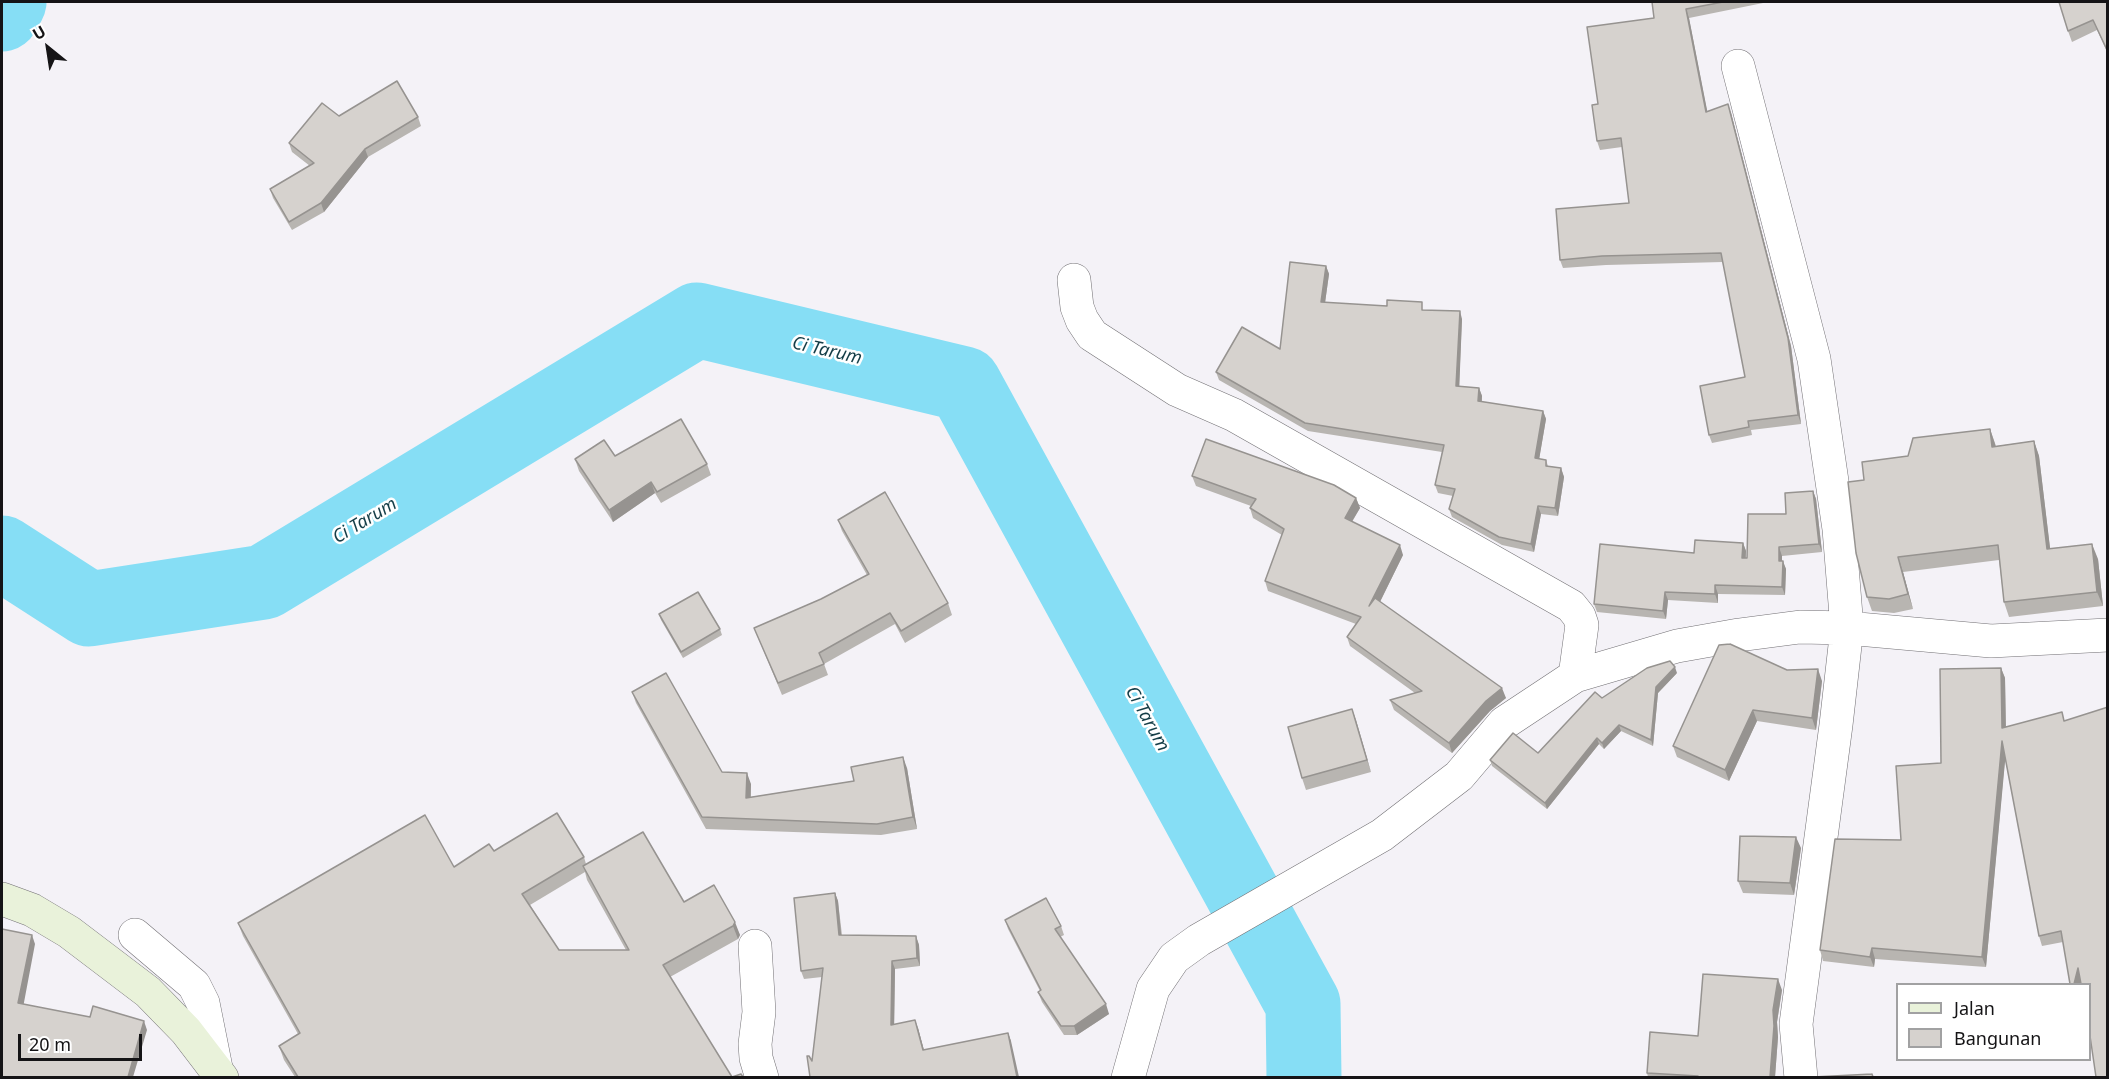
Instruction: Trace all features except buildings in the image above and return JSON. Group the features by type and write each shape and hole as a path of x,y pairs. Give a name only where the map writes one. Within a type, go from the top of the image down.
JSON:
{"main road":[{"path":"2,899 32,910 69,932 148,992 186,1031 219,1073"}],"street":[{"path":"1738,66 1814,359 1839,529 1847,628 1796,1024 1801,1077"},
{"path":"1074,280 1077,307 1082,320 1092,334 1177,390 1234,415 1571,606 1579,616 1582,625 1575,676"},
{"path":"1128,1077 1153,989 1173,958 1199,940 1382,835 1459,776 1504,723 1575,676 1677,646 1800,627 1847,628 1991,641 2108,634"},
{"path":"135,935 194,985 203,1003 219,1073"},
{"path":"755,946 759,1012 755,1044 756,1058 762,1077"}],"waterway":[{"name":"Ci Tarum","path":"2,14 9,2"},
{"name":"Ci Tarum","path":"2,553 89,609 264,582 697,320 964,384 1303,1004 1304,1078"}]}
